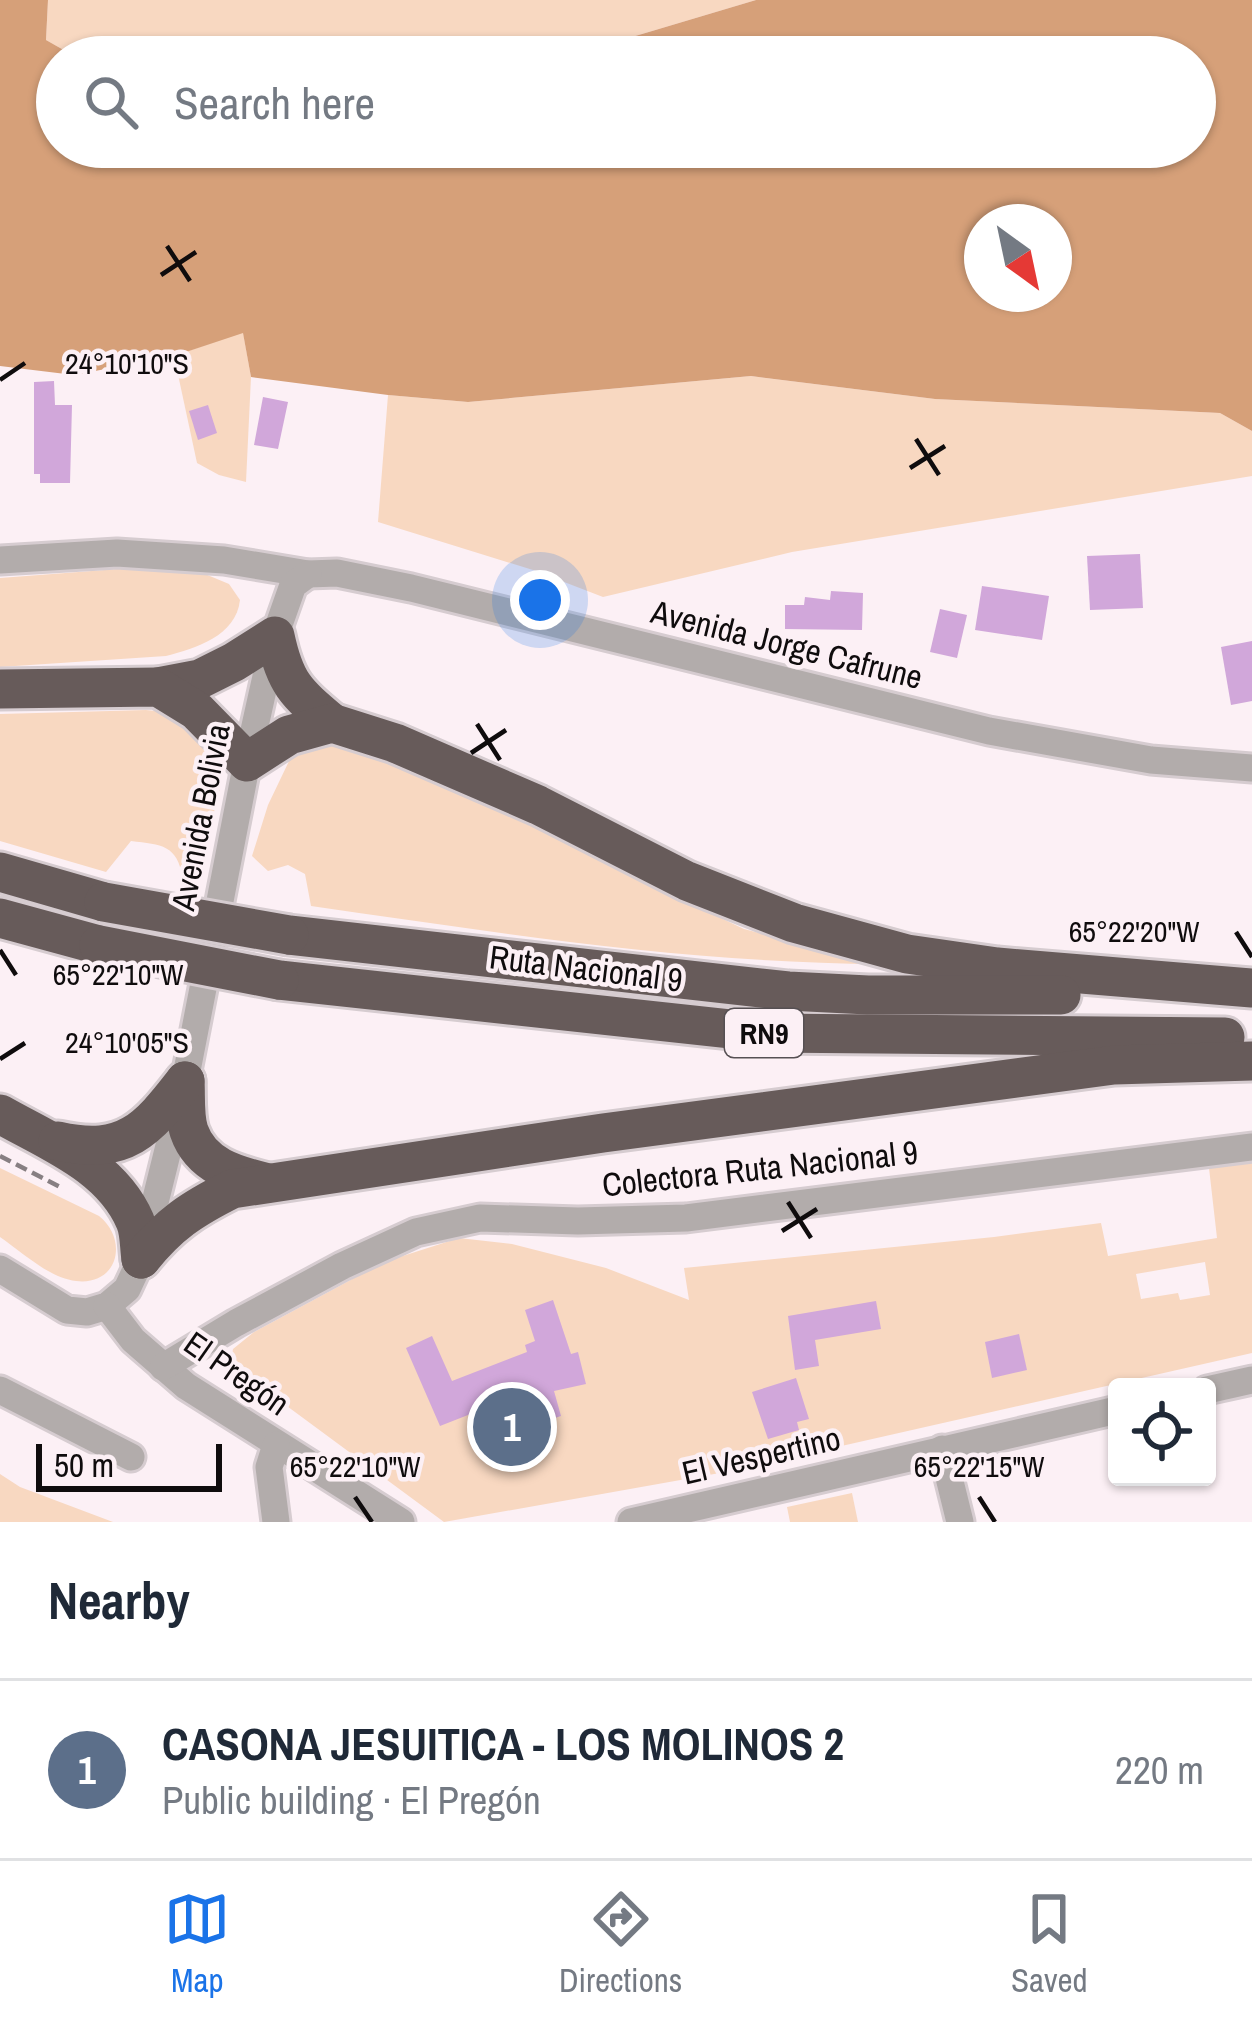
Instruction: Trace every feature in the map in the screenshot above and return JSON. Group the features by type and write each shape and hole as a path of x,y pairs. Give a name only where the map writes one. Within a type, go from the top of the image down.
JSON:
{"highway":[{"path":"0,689 158,687 200,679 274,636 282,669 298,695 332,723 395,743 538,806 687,881 794,923 930,958 1252,992"},
{"path":"158,687 197,711 247,762 289,735 332,723"},
{"name":"Ruta Nacional 9","path":"0,872 104,902 289,935 788,991 868,995 1252,992"},
{"name":"Ruta Nacional 9","path":"0,918 99,945 279,980 767,1033 1252,1037"},
{"path":"140,1259 163,1231 193,1209 232,1190 271,1183 1114,1065 1252,1061"},
{"path":"41,1138 83,1147 110,1145 134,1136 154,1120 185,1081"},
{"path":"185,1081 188,1129 202,1154 222,1170 271,1183"},
{"path":"0,1114 88,1163 110,1183 136,1223 140,1259"}],"street":[{"name":"Avenida Jorge Cafrune","path":"0,560 116,553 224,560 308,574 337,573 989,731 1151,760 1252,768"},
{"name":"Avenida Bolivia","path":"107,1306 127,1289 140,1259 185,1081 274,636 293,585 308,574"},
{"name":"Colectora Ruta Nacional 9","path":"163,1366 342,1266 416,1232 480,1218 686,1218 1252,1147"},
{"path":"0,1269 67,1310 87,1312 107,1306"},
{"name":"El Pregón","path":"107,1306 133,1340 185,1386 401,1522"},
{"path":"1216,1388 1252,1380"},
{"path":"0,1390 131,1456"},
{"name":"El Vespertino","path":"632,1522 1108,1412"},
{"path":"276,1445 269,1467 276,1522"},
{"path":"942,1449 960,1522"}],"path":[{"path":"0,1156 76,1195"}],"shaded area":[{"path":"0,0 48,0 46,36 36,36 36,168 1216,168 1216,36 635,36 756,0 1252,0 1252,431 1220,413 935,399 751,376 468,402 388,395 251,377 243,333 174,356 74,375 0,366"},
{"path":"48,0 756,0 635,36 46,36"},
{"path":"243,332 251,377 246,482 197,463 174,356"},
{"path":"751,376 935,399 1220,413 1252,431 1252,476 792,552 603,597 378,522 388,395 468,402"},
{"path":"131,568 205,574 229,584 240,600 237,612 213,638 166,656 0,667 0,578"},
{"path":"174,713 216,754 224,773 196,883 183,879 172,853 151,844 131,841 106,872 0,841 0,714"},
{"path":"328,743 452,782 744,929 880,964 666,952 311,906 305,874 288,865 268,871 252,856 268,805 290,759"},
{"path":"1252,1161 1252,1353 1142,1378 1108,1378 1108,1386 731,1471 444,1522 230,1364 233,1349 254,1332 384,1262 459,1238 512,1244 606,1268 689,1300 684,1268 1101,1223 1108,1256 1217,1238 1209,1168","holes":["1205,1262 1210,1295 1180,1300 1178,1293 1141,1299 1136,1274"]},
{"path":"0,1168 99,1216 114,1237 110,1269 90,1281 66,1279 0,1237"},
{"path":"0,1474 20,1487 113,1522 0,1522"},
{"path":"852,1493 858,1522 790,1522 787,1507"}],"building":[{"path":"54,381 55,405 72,405 70,483 40,483 40,474 34,474 34,382"},
{"path":"263,397 288,402 278,449 254,445"},
{"path":"208,405 217,433 198,440 189,411"},
{"path":"1140,554 1143,608 1090,610 1087,556"},
{"path":"982,586 1049,596 1042,640 975,630"},
{"path":"831,591 863,593 862,630 785,629 785,605 804,605 805,597 830,600"},
{"path":"940,609 967,615 957,658 930,652"},
{"path":"1252,641 1252,701 1231,705 1221,647"},
{"path":"553,1300 571,1354 578,1352 586,1384 554,1391 561,1416 534,1425 524,1393 440,1426 406,1348 432,1336 452,1381 527,1352 525,1345 535,1341 525,1310"},
{"path":"876,1301 881,1329 815,1340 819,1366 795,1370 788,1316"},
{"path":"1019,1334 1027,1370 992,1378 985,1342"},
{"path":"796,1378 809,1419 797,1422 799,1430 768,1439 752,1392"}],"place":[{"name":"CASONA JESUITICA - LOS MOLINOS 2","path":"512,1427"}]}
